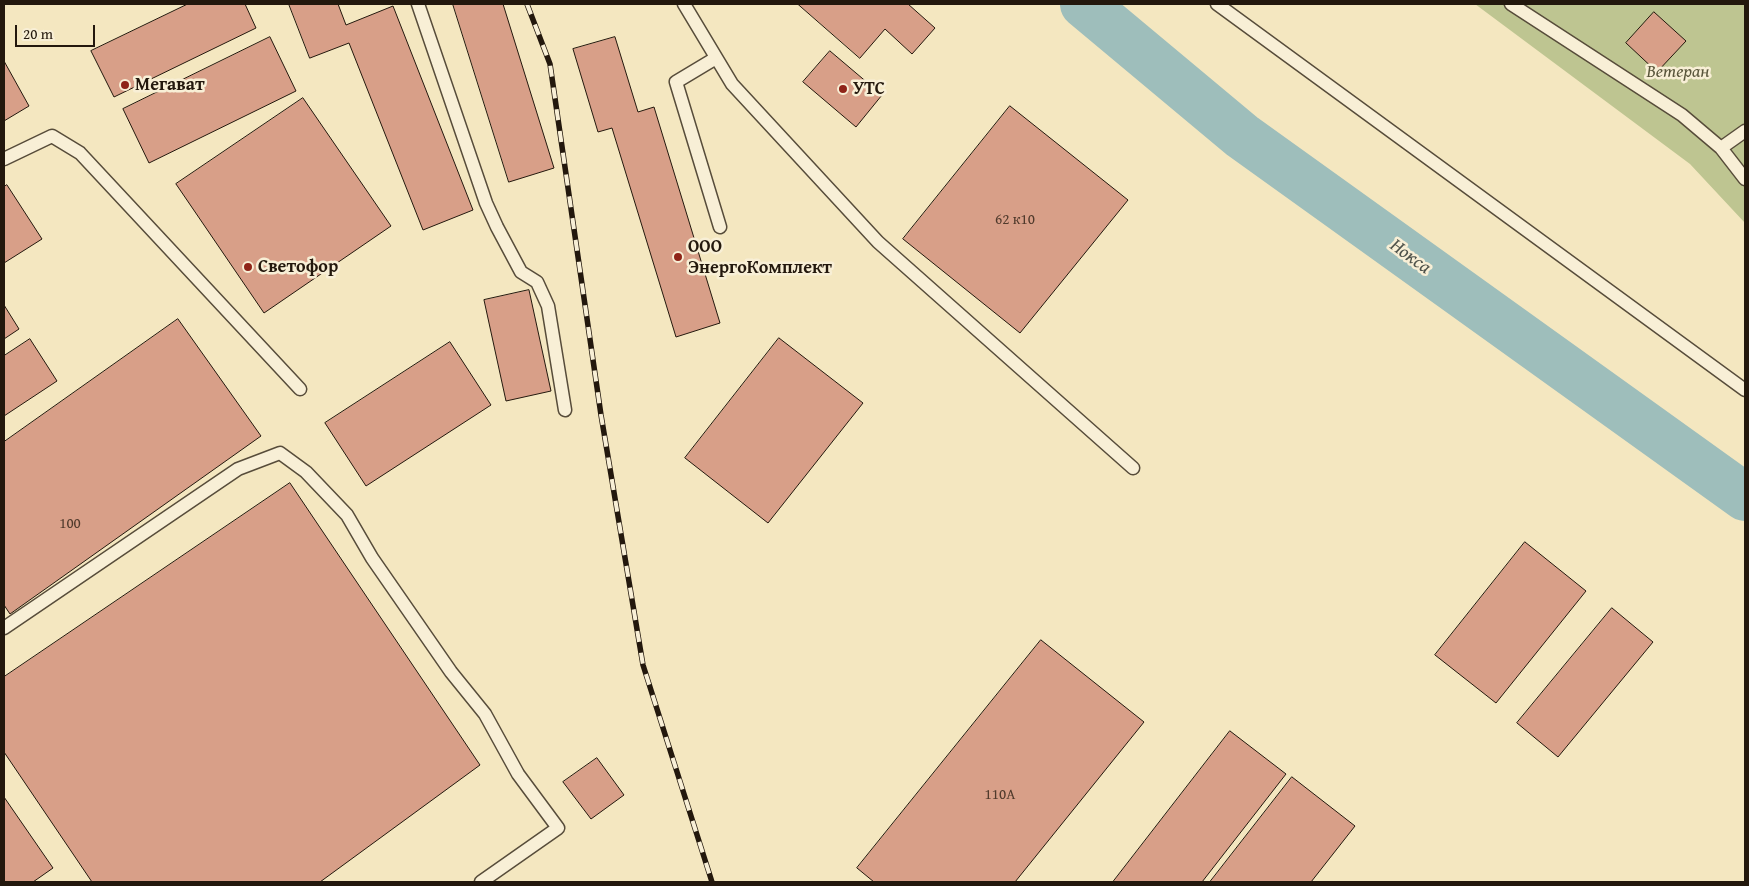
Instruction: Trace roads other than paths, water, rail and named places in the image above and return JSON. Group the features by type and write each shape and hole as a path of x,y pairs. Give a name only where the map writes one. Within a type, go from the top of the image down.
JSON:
{"lane":[{"path":"418,4 493,219 521,272 537,282 548,306 565,410"},
{"path":"684,4 732,84 878,242 1134,468"},
{"path":"1217,4 1745,390"},
{"path":"1511,4 1682,115 1721,148 1745,179"},
{"path":"716,58 676,82 720,227"},
{"path":"1721,148 1745,131"},
{"path":"4,159 52,136 80,153 300,389"},
{"path":"4,628 238,469 280,453 306,472 347,515 372,558 450,672 485,714 518,774 558,828 481,882"}],"waterway":[{"name":"Нокса","path":"1084,4 1242,136 1745,497"}],"railway":[{"path":"527,4 550,64 601,415 643,665 712,882"}],"place":[{"name":"Мегават","path":"125,85"},
{"name":"УТС","path":"843,89"},
{"name":"ООО ЭнергоКомплект","path":"678,257"},
{"name":"Светофор","path":"248,267"}],"park label":[{"name":"Ветеран","path":"1678,72"}]}
